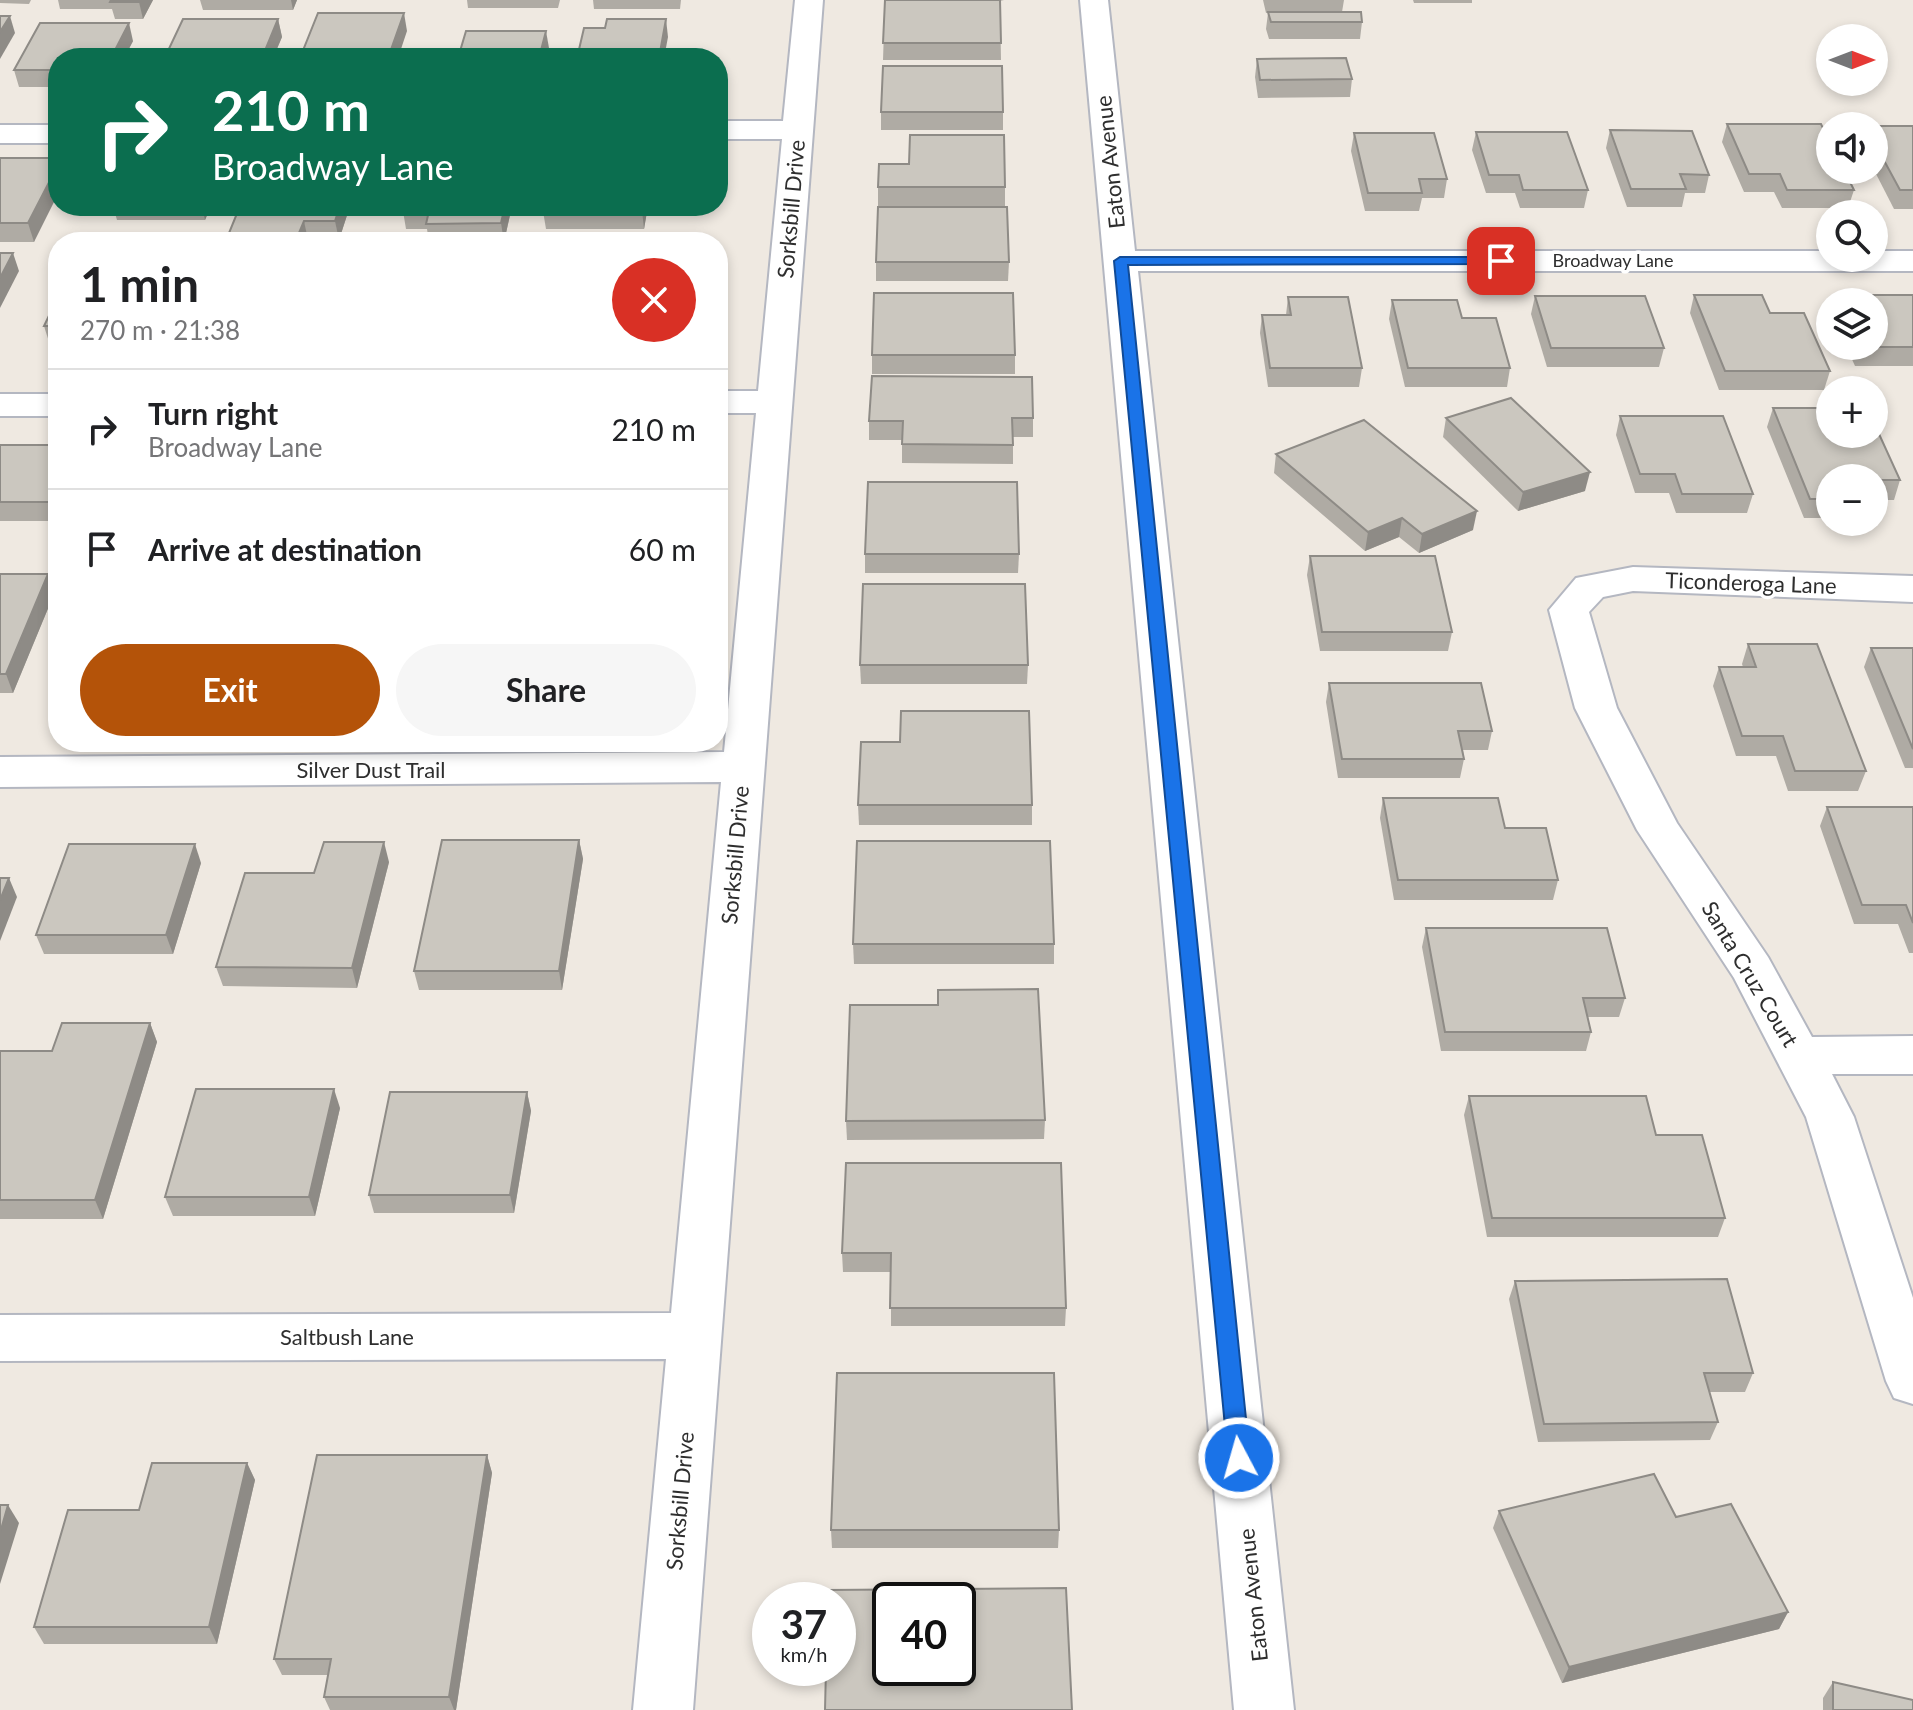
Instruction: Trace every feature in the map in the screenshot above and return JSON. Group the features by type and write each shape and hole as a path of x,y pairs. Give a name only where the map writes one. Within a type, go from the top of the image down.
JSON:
{"street":[{"name":"Sorksbill Drive","path":"663,1710 809,0"},
{"name":"Eaton Avenue","path":"1094,0 1264,1710"},
{"path":"728,130 798,130"},
{"path":"0,134 48,134"},
{"name":"Broadway Lane","path":"1120,261 1913,261"},
{"path":"728,402 775,402"},
{"path":"0,405 48,405"},
{"name":"Ticonderoga Lane","path":"1590,587 1633,579 1913,589"},
{"name":"Santa Cruz Court","path":"1590,587 1569,610 1596,708 1659,830 1752,969 1830,1117 1913,1381"},
{"name":"Silver Dust Trail","path":"0,772 743,767"},
{"path":"1798,1056 1913,1055"},
{"name":"Saltbush Lane","path":"0,1338 694,1336"}],"building":[{"path":"139,0 139,2 110,2"},
{"path":"885,0 1000,0 1001,43 883,43"},
{"path":"1268,12 1361,12 1362,22 1271,22"},
{"path":"318,13 404,13 392,48 304,48"},
{"path":"0,16 10,16 0,32"},
{"path":"183,19 278,19 266,48 169,48"},
{"path":"607,19 666,19 661,48 579,48 584,28 605,28"},
{"path":"40,23 129,23 116,48 48,48 48,70 14,70"},
{"path":"466,31 546,31 542,48 461,48"},
{"path":"1346,58 1352,79 1260,80 1257,59"},
{"path":"883,66 1002,66 1003,112 881,112"},
{"path":"1727,124 1816,124 1816,184 1851,184 1854,190 1787,190 1780,174 1749,174"},
{"path":"1888,126 1913,126 1913,190 1900,190 1888,168"},
{"path":"1610,130 1692,131 1709,175 1680,174 1686,189 1631,189"},
{"path":"1476,132 1567,132 1588,190 1523,190 1519,175 1489,175"},
{"path":"1354,133 1434,133 1447,179 1419,179 1422,193 1368,193"},
{"path":"910,135 1004,135 1005,187 878,187 879,164 909,164"},
{"path":"0,158 48,158 48,184 28,223 0,223"},
{"path":"878,207 1007,207 1009,262 876,262"},
{"path":"236,216 337,216 335,221 304,221 299,232 229,232"},
{"path":"428,216 503,216 501,223 426,224"},
{"path":"0,253 13,253 0,278"},
{"path":"874,293 1013,293 1015,355 872,355"},
{"path":"1694,295 1762,295 1770,313 1804,313 1816,340 1816,360 1825,360 1830,371 1725,371"},
{"path":"1888,295 1913,295 1913,347 1888,347"},
{"path":"1535,296 1645,296 1664,348 1551,348"},
{"path":"1288,297 1348,297 1362,368 1270,368 1262,315 1291,315"},
{"path":"1392,300 1457,300 1462,318 1496,318 1510,368 1408,368"},
{"path":"872,376 1032,377 1033,418 1012,418 1013,445 902,444 903,421 869,421"},
{"path":"1511,398 1590,472 1523,492 1446,418"},
{"path":"1773,408 1816,408 1816,448 1885,448 1900,480 1888,480 1888,464 1816,464 1816,499 1810,499"},
{"path":"1620,416 1723,416 1753,494 1682,494 1675,474 1640,474"},
{"path":"1364,420 1477,511 1422,534 1402,518 1368,532 1276,454"},
{"path":"0,445 48,445 48,502 0,502"},
{"path":"868,482 1017,482 1019,554 865,554"},
{"path":"1310,556 1435,556 1452,632 1322,632"},
{"path":"0,574 48,574 6,674 0,674"},
{"path":"863,584 1025,584 1028,665 860,665"},
{"path":"1748,644 1817,644 1866,771 1795,771 1783,736 1742,736 1719,667 1756,667"},
{"path":"1871,648 1913,648 1913,749"},
{"path":"1329,683 1481,683 1492,731 1458,731 1464,759 1342,759"},
{"path":"901,711 1029,711 1032,805 858,805 861,742 900,742"},
{"path":"1383,798 1498,798 1505,828 1546,828 1558,880 1398,880"},
{"path":"1827,807 1913,807 1913,923 1906,905 1862,905"},
{"path":"442,840 579,840 559,971 414,971"},
{"path":"857,841 1050,841 1054,944 853,944"},
{"path":"324,842 384,842 352,968 216,967 245,873 314,873"},
{"path":"69,844 195,844 166,935 36,935"},
{"path":"0,878 9,878 0,900"},
{"path":"1426,928 1607,928 1625,998 1583,998 1591,1032 1445,1032"},
{"path":"1038,989 1045,1120 846,1121 850,1005 938,1005 938,990"},
{"path":"62,1023 150,1023 95,1200 0,1200 0,1051 52,1051"},
{"path":"196,1089 334,1089 309,1197 165,1197"},
{"path":"390,1092 527,1092 510,1195 369,1195"},
{"path":"1469,1096 1646,1096 1656,1135 1702,1135 1725,1218 1492,1218"},
{"path":"846,1163 1061,1163 1066,1308 890,1308 891,1253 842,1253"},
{"path":"1727,1279 1753,1373 1704,1373 1718,1422 1544,1424 1515,1281"},
{"path":"837,1373 1054,1373 1059,1530 831,1530"},
{"path":"317,1455 487,1455 449,1697 324,1697 331,1659 274,1659"},
{"path":"152,1463 247,1463 209,1627 34,1627 68,1510 139,1510"},
{"path":"1654,1474 1676,1517 1731,1504 1788,1612 1569,1667 1499,1511"},
{"path":"0,1505 8,1505 0,1533"},
{"path":"1066,1588 1072,1710 825,1710 826,1686 856,1686 856,1590 872,1590 872,1686 976,1686 976,1589"},
{"path":"1833,1682 1913,1700 1913,1710 1833,1710"}],"route":[{"path":"1239,1458 1120,261 1501,261"}]}
